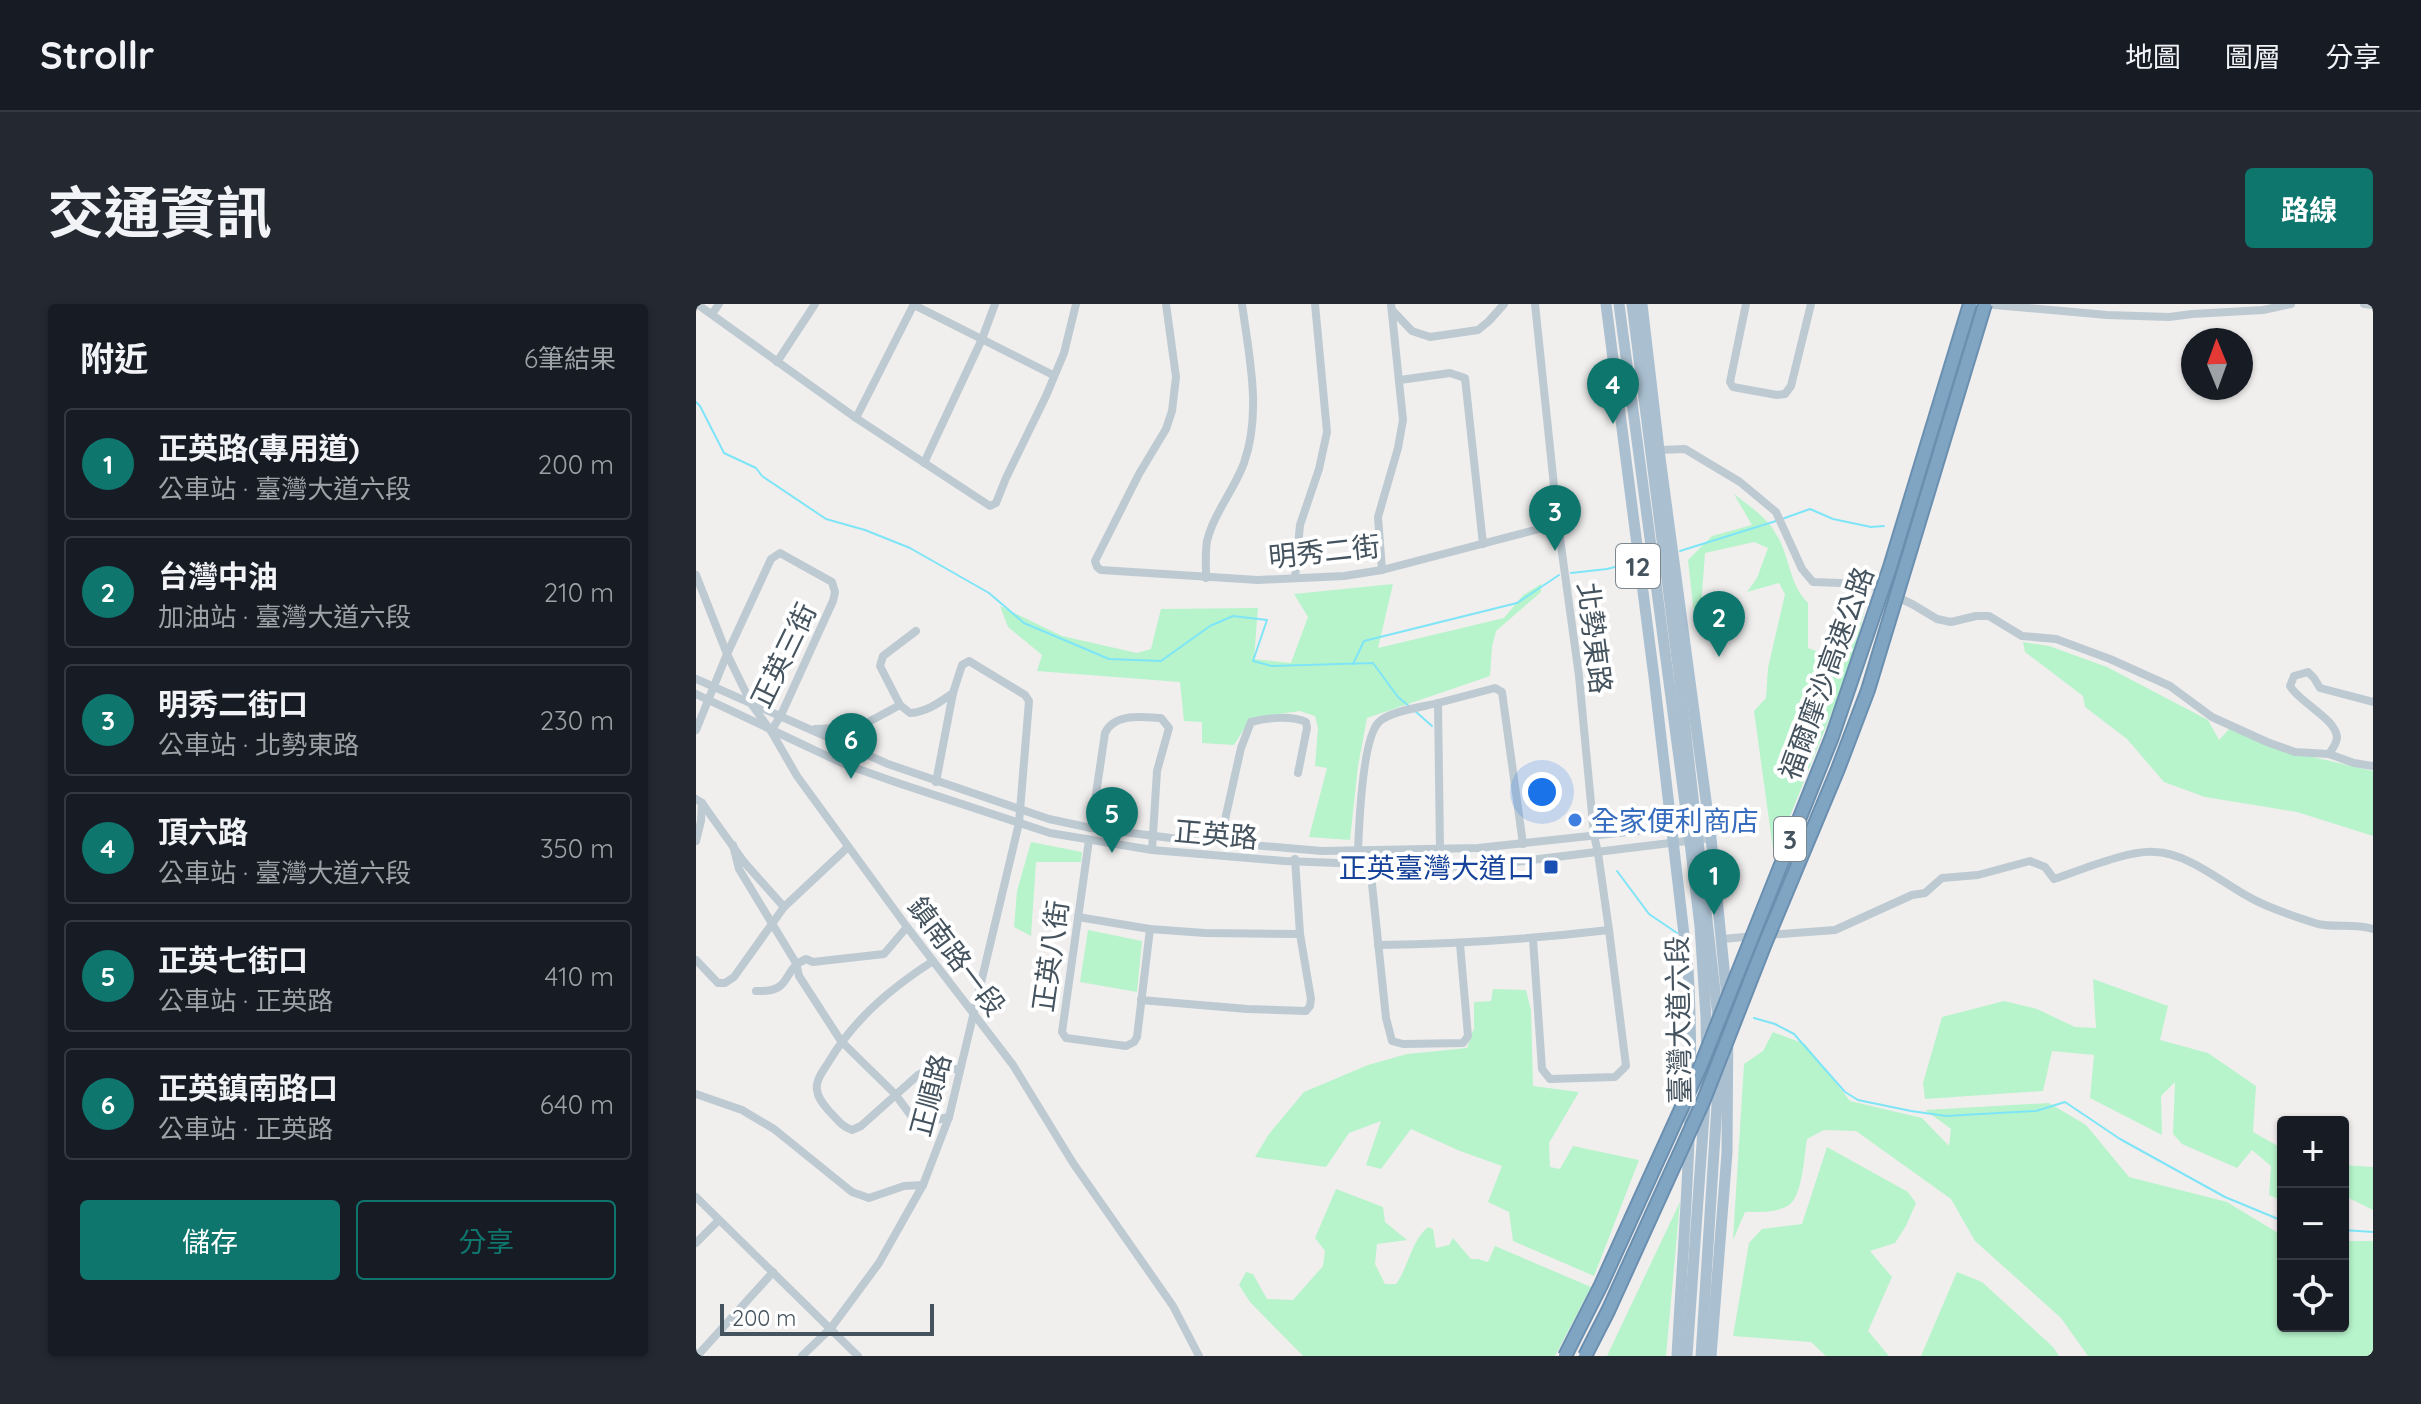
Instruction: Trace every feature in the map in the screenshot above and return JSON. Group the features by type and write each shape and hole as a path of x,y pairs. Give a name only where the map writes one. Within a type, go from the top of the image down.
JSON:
{"highway":[{"name":"福爾摩沙高速公路","path":"1565,1356 1601,1285 1701,1065 1832,737 1895,553 1970,304"},
{"name":"福爾摩沙高速公路","path":"1585,1356 1703,1102 1868,690 1983,304"}],"main road":[{"name":"臺灣大道六段","path":"1606,304 1688,969 1692,1110 1677,1356"},
{"name":"臺灣大道六段","path":"1619,304 1700,839 1718,1017 1719,1073 1701,1356"},
{"name":"臺灣大道六段","path":"1632,304 1698,825"},
{"name":"臺灣大道六段","path":"1642,304 1698,825"},
{"name":"臺灣大道六段","path":"1700,839 1723,939 1728,1008 1727,1153 1711,1356"},
{"name":"臺灣大道六段","path":"1687,1356 1707,1073 1700,926 1700,839"}],"street":[{"path":"697,304 856,418 990,506 996,503 1046,396 1064,353 1076,304"},
{"path":"712,314 719,304"},
{"path":"777,362 815,304"},
{"path":"856,418 914,304 1053,375"},
{"path":"924,463 982,339 995,304"},
{"name":"明秀二街","path":"1166,304 1176,377 1172,411 1166,429 1139,474 1095,561 1101,570 1258,580 1344,576 1382,570 1558,524"},
{"path":"1206,578 1206,545 1212,526 1244,463 1253,420 1253,393 1242,304"},
{"path":"1295,578 1300,525 1319,469 1327,432 1315,304"},
{"path":"1390,306 1412,331 1430,337 1478,330 1504,304"},
{"name":"北勢東路","path":"1533,939 1542,1069 1550,1079 1615,1077 1626,1066 1594,835 1579,676 1558,524 1535,304"},
{"path":"1746,304 1730,382 1733,387 1777,395 1785,394 1791,386 1811,304"},
{"path":"1983,304 2169,317 2263,310 2291,304"},
{"path":"2364,304 2373,305"},
{"path":"1382,570 1378,517 1403,420 1390,306"},
{"path":"1400,380 1450,373 1465,378 1483,544"},
{"path":"1659,450 1685,449 1740,482 1780,520 1802,569 1813,582 1869,584 1937,619 1951,622 1989,616 2022,636 2056,639 2122,664 2170,686 2212,717 2267,742 2295,752 2329,754 2373,766"},
{"name":"正英三街","path":"696,730 771,559 780,553 832,582 835,592 771,731"},
{"name":"鎮南路一段","path":"696,575 727,654 752,705 797,776 1013,1065 1073,1163 1173,1306 1199,1356"},
{"path":"916,631 883,656 880,666 900,705 910,713 917,713 953,693"},
{"name":"正順路","path":"802,1356 831,1328 879,1263 923,1185 949,1117 1019,823 1029,701 1025,695 969,661 962,665 953,693"},
{"path":"2329,754 2337,742 2337,734 2327,719 2295,695 2290,686 2294,676 2308,672 2320,688 2373,702"},
{"name":"正英路","path":"696,679 888,764 1049,819 1091,828 1296,850 1358,851 1523,844 1698,825"},
{"path":"1460,944 1468,1036 1463,1043 1403,1044 1392,1041 1388,1033 1370,865 1358,851 1362,779 1373,730 1379,721 1495,688 1502,692 1523,844"},
{"path":"936,782 953,693"},
{"name":"正英路","path":"696,694 844,764 1050,833 1152,850 1295,862 1445,867 1598,853 1700,839"},
{"path":"1438,703 1440,849 1445,867"},
{"path":"781,715 817,729 859,727 900,705"},
{"path":"1091,828 1105,733 1109,725 1115,720 1161,718 1169,728 1157,771 1152,850"},
{"path":"1220,842 1241,748 1251,722 1263,719 1300,719 1306,722 1298,773"},
{"path":"699,801 744,862 784,907"},
{"path":"696,841 701,821 699,801"},
{"name":"正英八街","path":"1089,840 1062,1032 1066,1038 1126,1046 1134,1042 1150,929"},
{"path":"733,845 739,869 796,963 799,976 841,1041 895,1094 915,1121 923,1123 949,1117"},
{"path":"696,960 718,983 725,983 734,977 784,907 848,847"},
{"path":"1141,1000 1306,1011 1311,999 1300,934 1296,850"},
{"path":"1723,939 1835,930 1912,895 1925,893 1942,878 1978,875 2030,861 2045,867 2054,879 2152,851 2170,853 2229,883 2249,897 2321,925 2359,925 2373,929"},
{"path":"1078,917 1150,929 1300,934"},
{"path":"756,991 772,992 786,982 796,963 806,959 813,962 884,954 907,927"},
{"path":"1378,945 1460,944 1609,930"},
{"path":"933,961 897,984 874,1005 841,1041 816,1086 821,1102 844,1127 852,1130 861,1126 895,1094 929,1069 960,1070"},
{"path":"696,1094 742,1110 774,1129 852,1192 869,1198 904,1186 923,1185"},
{"path":"696,1197 858,1356"},
{"path":"696,1243 719,1220"},
{"path":"698,1355 773,1272"}],"green space":[{"path":"1734,494 1768,522 1781,543 1797,588 1808,603 1808,648 1842,661 1856,592 1868,593 1854,657 1774,856 1754,711 1766,698 1768,668 1785,594 1779,583 1747,592 1757,578 1768,548 1754,542 1705,553 1701,607 1694,614 1688,560 1712,536 1752,525"},
{"path":"1393,584 1378,648 1504,618 1523,595 1541,584 1541,592 1496,631 1490,676 1367,718 1350,840 1309,837 1327,768 1315,766 1318,728 1315,716 1300,711 1251,718 1234,745 1202,743 1202,722 1184,721 1180,682 1037,671 1042,655 1008,627 1000,606 1062,636 1137,653 1151,649 1161,609 1258,608 1254,659 1291,663 1308,617 1294,594"},
{"path":"2023,642 2049,646 2107,667 2208,720 2219,740 2230,728 2283,750 2373,771 2373,836 2297,812 2205,797 2164,782 2127,739 2085,707 2083,696 2025,652"},
{"path":"1031,842 1082,852 1081,862 1036,862 1031,936 1014,927 1017,891"},
{"path":"1088,930 1142,941 1137,992 1080,982"},
{"path":"2093,979 2168,1006 2160,1040 2208,1053 2256,1086 2253,1132 2277,1146 2277,1198 2269,1195 2271,1166 2252,1150 2237,1168 2182,1144 2173,1134 2175,1082 2161,1096 2162,1135 2090,1098 2094,1055 2052,1051 2043,1091 1925,1099 1923,1083 1942,1017 2004,1001 2037,1009 2075,1027 2096,1028"},
{"path":"1493,989 1526,990 1531,1010 1533,1086 1579,1092 1549,1143 1550,1167 1560,1169 1573,1146 1639,1160 1594,1276 1513,1241 1509,1212 1488,1202 1502,1166 1411,1129 1381,1169 1366,1165 1381,1121 1349,1133 1326,1167 1255,1157 1269,1134 1304,1092 1368,1065 1407,1054 1467,1048 1474,1028 1474,1002 1491,1001"},
{"path":"1773,1032 1805,1044 1850,1101 1922,1118 1949,1146 1951,1129 1925,1110 2049,1103 2086,1125 2129,1177 2227,1202 2277,1232 2277,1332 2349,1332 2349,1241 2373,1241 2373,1356 2088,1356 2061,1318 1975,1241 1951,1199 1856,1131 1824,1130 1807,1139 1800,1184 1794,1200 1789,1205 1767,1212 1745,1212 1733,1240 1744,1064 1763,1051"},
{"path":"1827,1147 1908,1192 1916,1203 1895,1243 1870,1251 1892,1277 1868,1331 1889,1356 1826,1356 1811,1342 1733,1336 1749,1243 1762,1229 1802,1224"},
{"path":"2349,1165 2373,1167 2373,1210 2349,1198"},
{"path":"1336,1189 1383,1207 1385,1222 1407,1240 1377,1244 1375,1264 1385,1284 1396,1284 1418,1239 1428,1227 1433,1229 1436,1248 1449,1245 1453,1238 1471,1259 1488,1262 1495,1246 1591,1287 1555,1356 1303,1356 1250,1302 1239,1285 1246,1272 1253,1274 1267,1299 1293,1300 1323,1266 1325,1251 1315,1238"},
{"path":"1680,1202 1666,1356 1607,1356"},
{"path":"1957,1272 1982,1282 2059,1356 1921,1356"}],"waterway":[{"path":"696,402 724,453 756,468 762,476 826,519 910,548 989,593 1024,623 1109,659 1161,661 1210,626 1233,616 1267,620 1253,661 1272,666 1373,663 1398,697 1410,707"},
{"path":"1782,519 1810,509 1833,519 1871,527 1884,526"},
{"path":"1680,551 1776,521"},
{"path":"1571,573 1634,562"},
{"path":"1353,664 1364,641 1517,603 1559,575"},
{"path":"1415,711 1432,726"},
{"path":"1617,871 1649,914 1677,933"},
{"path":"1754,1018 1794,1034 1845,1092 1858,1100 1946,1116 2036,1111 2065,1102 2120,1139 2225,1197 2277,1219"},
{"path":"2349,1230 2373,1232"}],"place":[{"name":"頂六路","path":"1613,424"},
{"name":"明秀二街口","path":"1555,551"},
{"name":"台灣中油","path":"1719,657"},
{"name":"正英鎮南路口","path":"851,779"},
{"name":"全家便利商店","path":"1575,820"},
{"name":"正英七街口","path":"1112,853"},
{"name":"正英臺灣大道口","path":"1551,867"},
{"name":"正英路(專用道)","path":"1714,915"}]}
